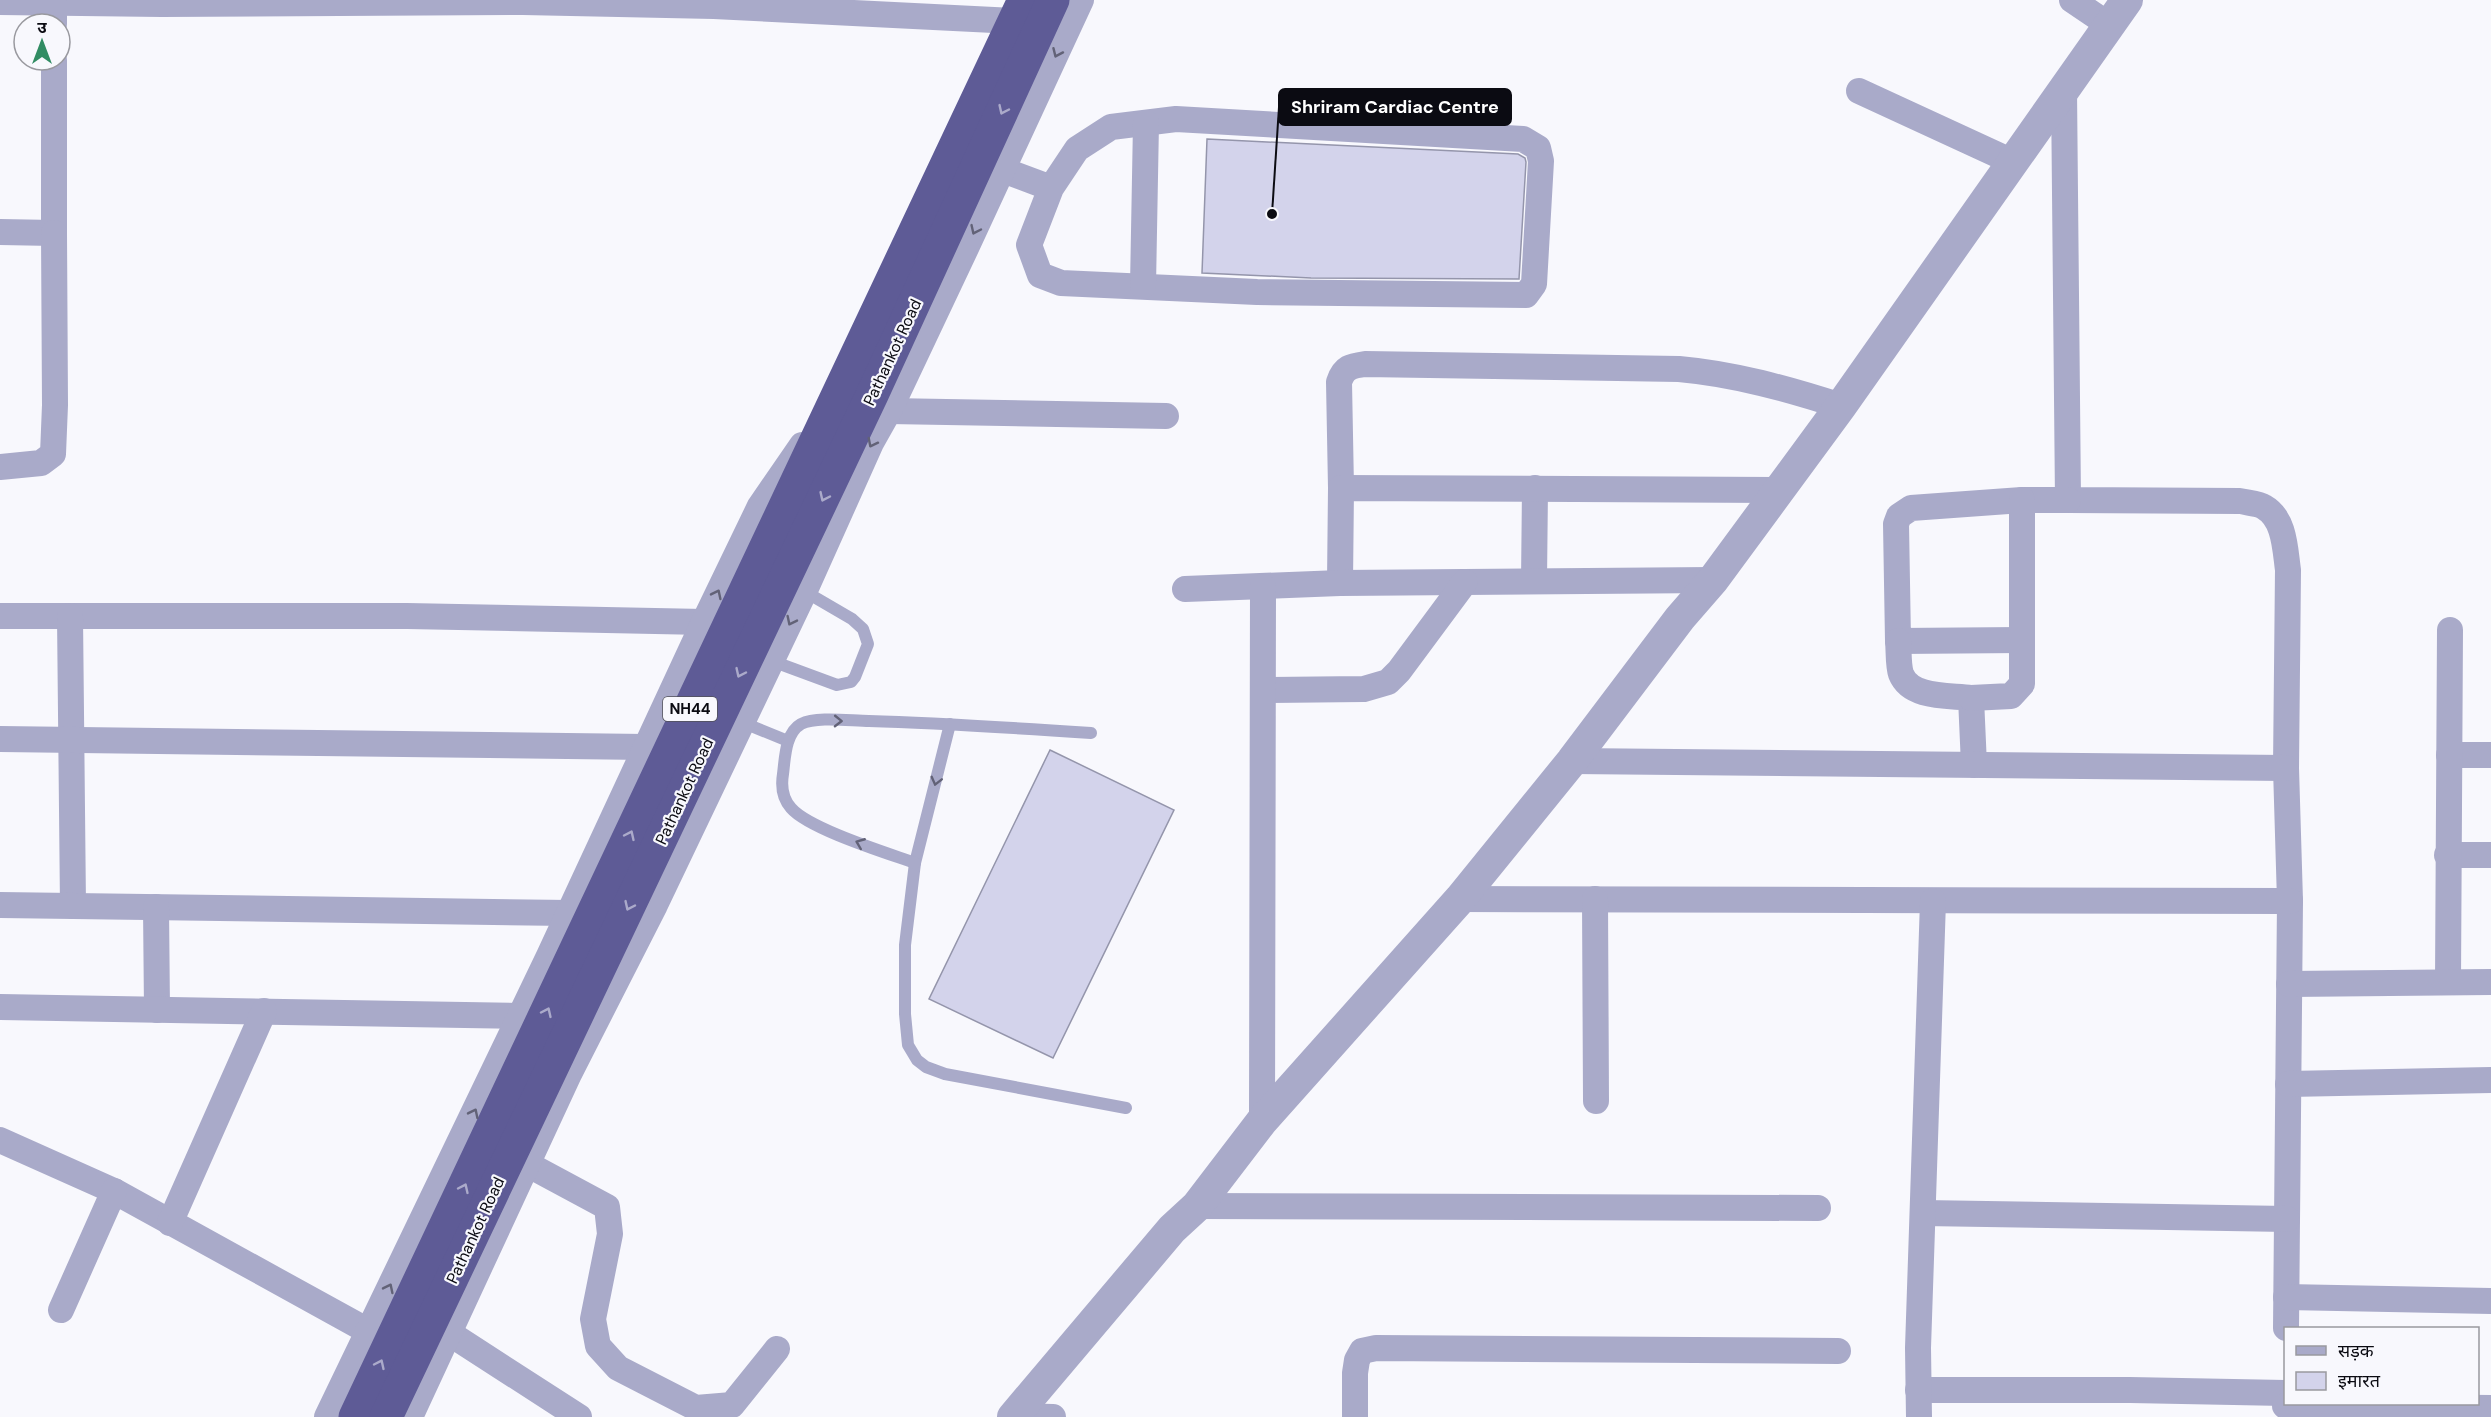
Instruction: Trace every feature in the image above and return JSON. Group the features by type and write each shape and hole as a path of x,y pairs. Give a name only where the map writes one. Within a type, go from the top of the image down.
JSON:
{"highway":[{"name":"Pathankot Road","path":"405,1417 794,586 872,395 1053,0"},
{"name":"NH44","path":"355,1417 1019,10"}],"street":[{"path":"405,1417 449,1333 569,1074 655,905 731,718 771,661 794,586 889,411 1082,0"},
{"path":"2072,0 2109,26"},
{"path":"1014,1417 1172,1229 1197,1206 1262,1121 1460,898 1572,761 1680,618 1713,580 1841,406 2127,0"},
{"path":"67,12 192,2 523,1 1019,10"},
{"path":"0,2 49,12"},
{"path":"0,467 41,464 53,454 56,405 54,72"},
{"path":"2064,90 2068,500"},
{"path":"1859,91 2013,162"},
{"path":"1176,119 1523,139 1538,148 1540,161 1534,284 1526,295 1257,292 1061,283 1040,275 1029,245 1051,188 1077,149 1111,127 1176,119"},
{"path":"1143,286 1146,123"},
{"path":"1004,170 1051,188"},
{"path":"0,232 54,233"},
{"path":"1341,583 1339,382 1343,371 1349,366 1365,364 1689,370 1780,387 1841,406"},
{"path":"327,1417 520,1016 760,507 845,380"},
{"path":"889,411 1166,416"},
{"path":"1341,489 1777,490"},
{"path":"1534,489 1534,581"},
{"path":"2022,500 2022,684 2011,696 1971,698 1925,693 1909,685 1900,672 1896,524 1899,516 1911,508 2022,500 2240,501 2263,506 2274,515 2280,527 2288,570 2286,768 2290,901 2286,1327"},
{"path":"1185,588 1341,583 1713,580"},
{"path":"1263,690 1364,689 1388,682 1399,671 1464,582"},
{"path":"1262,1121 1263,587"},
{"path":"0,616 407,616 704,622"},
{"path":"70,616 73,906"},
{"path":"2448,982 2450,630"},
{"path":"1898,641 2022,640"},
{"path":"1971,698 1974,765"},
{"path":"0,739 646,747"},
{"path":"2449,755 2491,755"},
{"path":"1572,761 2286,768"},
{"path":"2447,855 2491,855"},
{"path":"1460,898 2290,901"},
{"path":"1595,899 1596,1101"},
{"path":"1919,1417 1923,1213 1934,901"},
{"path":"0,905 569,913"},
{"path":"156,907 158,1010"},
{"path":"2289,984 2491,982"},
{"path":"0,1007 520,1016"},
{"path":"170,1223 264,1011"},
{"path":"2288,1083 2491,1080"},
{"path":"0,1140 114,1191 368,1331"},
{"path":"527,1164 607,1207 610,1234 593,1319 598,1346 618,1368 696,1408 732,1405 777,1349"},
{"path":"61,1310 114,1191"},
{"path":"1197,1206 1818,1208"},
{"path":"1923,1213 2287,1219"},
{"path":"2286,1297 2491,1301"},
{"path":"449,1333 566,1414"},
{"path":"1355,1417 1357,1360 1362,1351 1368,1349 1838,1350"},
{"path":"1918,1390 2130,1389 2284,1405"},
{"path":"2285,1405 2491,1408"},
{"path":"1014,1417 1053,1417"}],"lane":[{"path":"771,661 837,685 851,682 866,653 868,644 863,629 852,619 794,586"},
{"path":"731,718 788,741"},
{"path":"915,863 807,821 792,809 784,796 782,779 788,741 794,730 810,722 829,720 950,724 1091,733"},
{"path":"950,724 915,863 905,945 905,1014 909,1045 917,1060 926,1067 955,1077 1126,1108"}],"building":[{"path":"1207,139 1518,154 1525,158 1526,162 1519,279 1311,278 1202,273"},
{"path":"1050,750 1174,810 1053,1058 929,999"}],"place":[{"name":"Shriram Cardiac Centre","path":"1272,214"}]}
